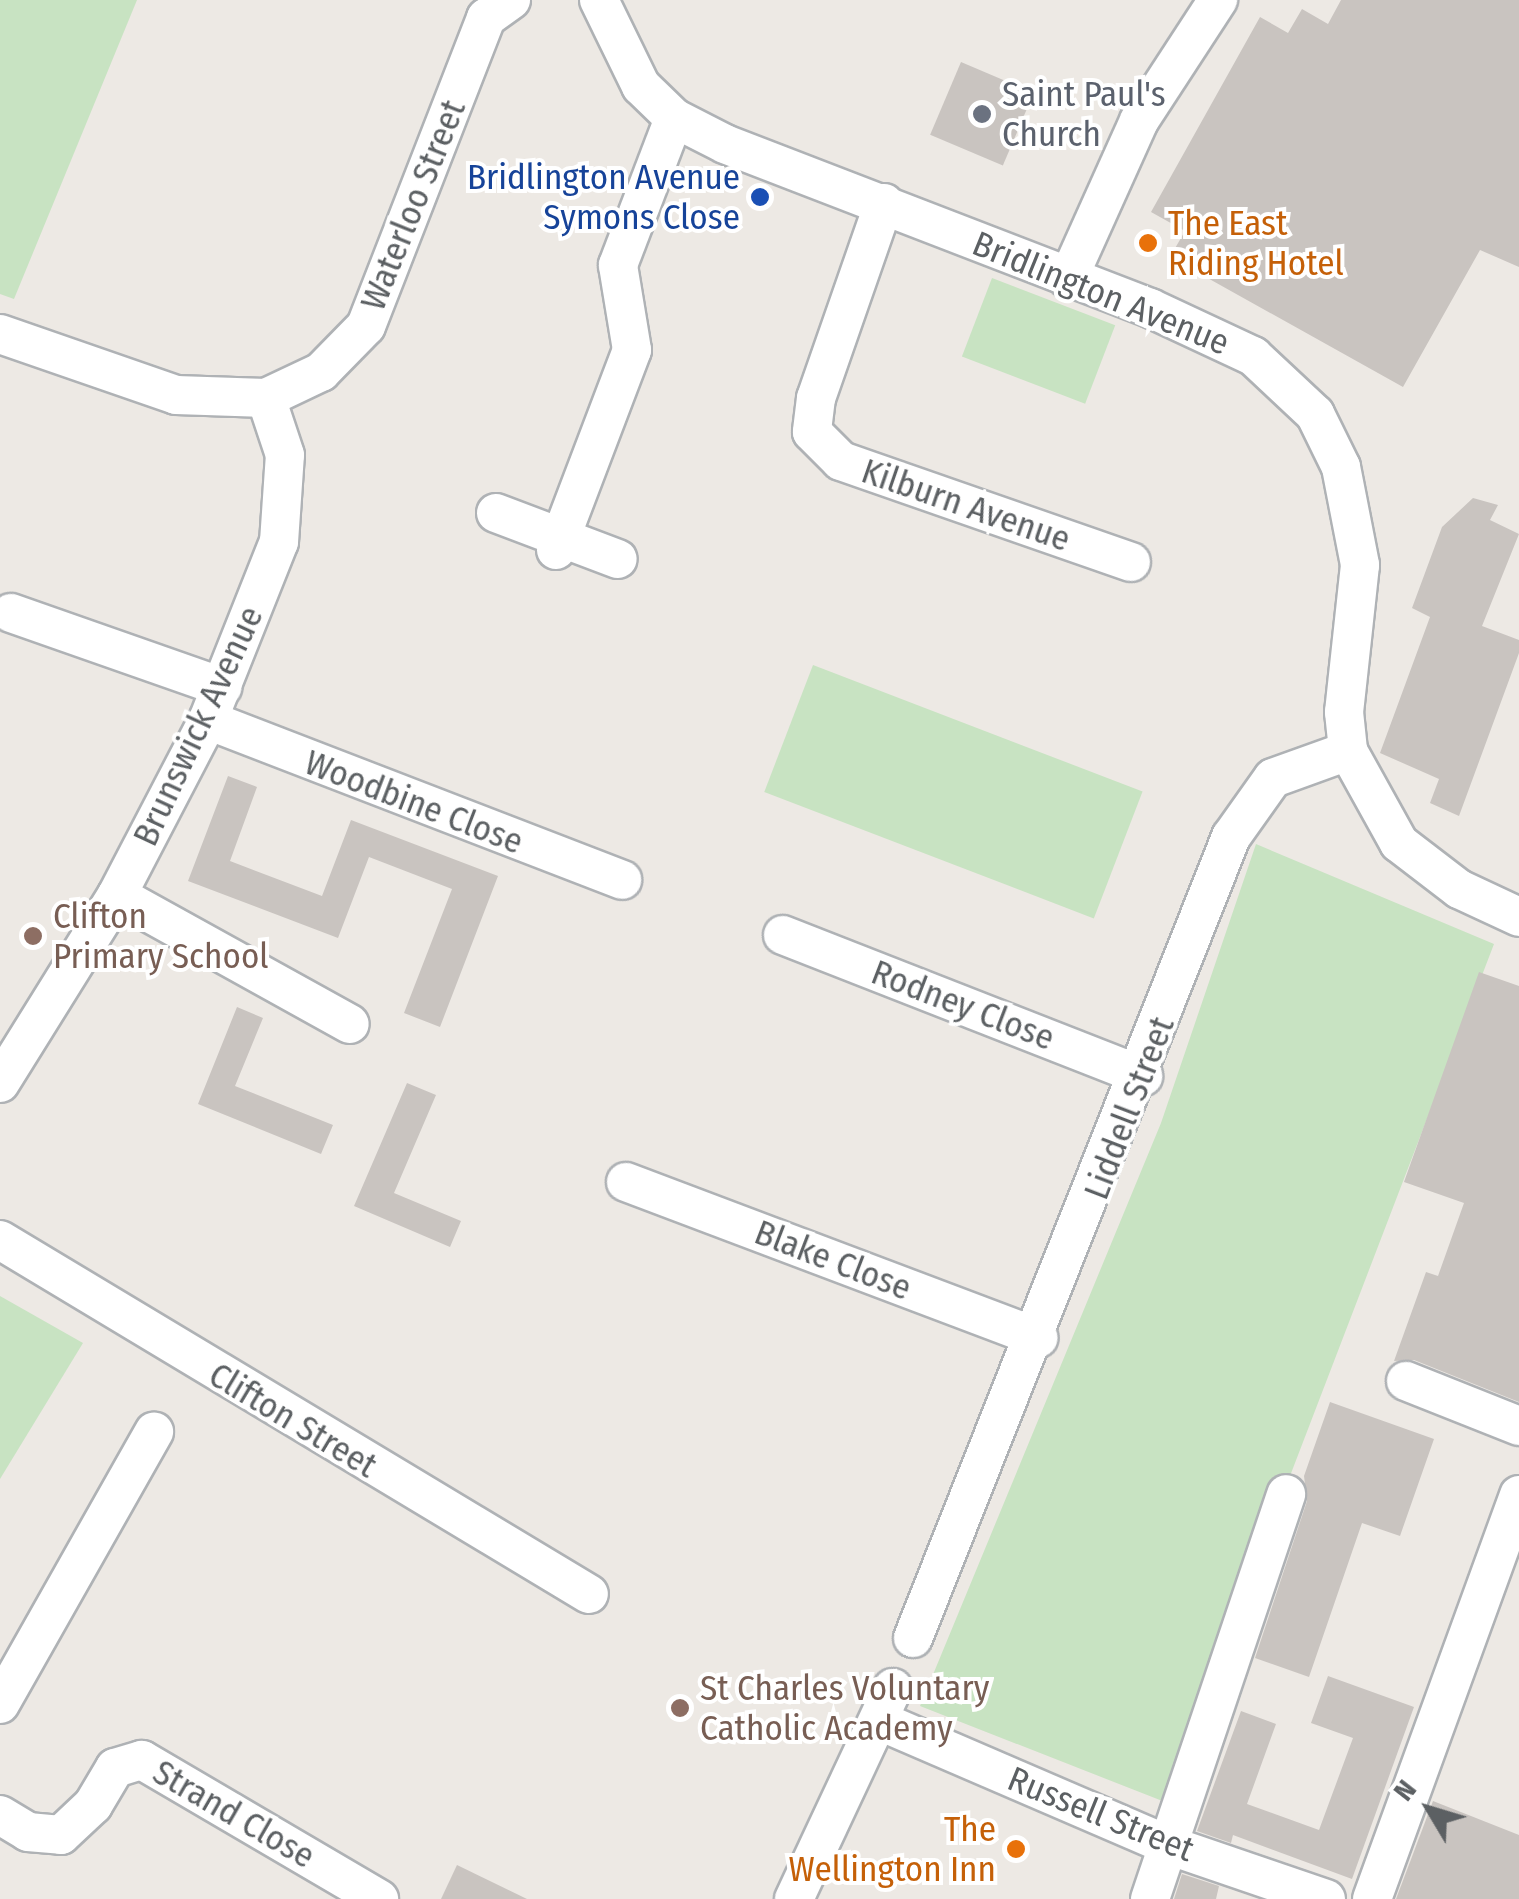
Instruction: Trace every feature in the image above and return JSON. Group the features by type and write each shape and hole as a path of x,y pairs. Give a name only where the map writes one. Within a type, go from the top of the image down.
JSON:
{"street":[{"name":"Waterloo Street","path":"0,334 176,396 266,398 321,372 366,326 486,18 510,0"},
{"name":"Bridlington Avenue","path":"599,0 641,86 674,118 1253,356 1314,414 1341,467 1360,565 1344,712 1348,751 1399,843 1458,890 1519,918"},
{"path":"1068,279 1139,122 1218,0"},
{"path":"558,544 632,350 618,265 674,118"},
{"name":"Kilburn Avenue","path":"884,204 816,398 812,432 840,461 1131,562"},
{"name":"Brunswick Avenue","path":"0,1082 117,894 215,704 280,542 285,455 266,398"},
{"path":"496,513 558,544 618,558"},
{"name":"Woodbine Close","path":"11,613 622,880"},
{"name":"Liddell Street","path":"914,1638 1143,1076 1231,838 1273,778 1348,751"},
{"path":"117,894 350,1024"},
{"name":"Rodney Close","path":"783,935 1143,1076"},
{"name":"Blake Close","path":"626,1182 1039,1338"},
{"name":"Clifton Street","path":"0,1240 589,1594"},
{"path":"1406,1381 1519,1426"},
{"path":"0,1704 154,1432"},
{"path":"1150,1899 1286,1494"},
{"path":"1372,1899 1519,1495"},
{"name":"Russell Street","path":"794,1899 886,1705 1168,1845 1326,1899"},
{"name":"Strand Close","path":"0,1814 28,1832 61,1835 93,1805 114,1768 142,1760 379,1899"}],"green space":[{"path":"0,0 137,0 14,299 0,294"},
{"path":"992,278 1115,325 1085,404 962,356"},
{"path":"813,665 1143,792 1094,918 764,792"},
{"path":"1256,844 1494,944 1165,1802 920,1706 1161,1123"},
{"path":"0,1296 83,1343 0,1479"}],"building":[{"path":"1341,0 1519,0 1519,267 1480,250 1403,387 1170,257 1185,231 1151,212 1260,17 1288,33 1302,9 1328,24"},
{"name":"Saint Paul's Church","path":"961,62 1034,93 1003,166 930,135"},
{"path":"1473,498 1498,505 1490,520 1519,534 1482,626 1519,640 1519,653 1459,816 1430,803 1439,779 1380,753 1430,617 1412,608 1442,527"},
{"path":"228,776 257,787 230,861 322,896 351,820 498,876 440,1027 404,1013 452,889 369,857 338,938 188,881"},
{"path":"1479,972 1519,986 1519,1402 1414,1360 1394,1361 1426,1272 1438,1276 1464,1203 1404,1182"},
{"path":"237,1007 263,1018 235,1086 333,1125 321,1154 198,1104"},
{"path":"407,1083 436,1095 394,1193 461,1221 450,1247 354,1206"},
{"path":"1330,1402 1434,1439 1400,1536 1362,1523 1309,1677 1255,1658 1307,1501 1304,1476"},
{"path":"1328,1676 1414,1707 1352,1879 1233,1835 1231,1843 1197,1831 1241,1711 1276,1724 1247,1804 1319,1830 1353,1738 1311,1723"},
{"path":"1433,1801 1519,1835 1519,1899 1396,1899"},
{"path":"457,1865 527,1899 441,1899"},
{"path":"1182,1874 1219,1886 1216,1899 1174,1899"}],"place":[{"name":"Saint Paul's Church","path":"982,114"},
{"name":"Bridlington Avenue Symons Close","path":"760,197"},
{"name":"The East Riding Hotel","path":"1148,243"},
{"name":"Clifton Primary School","path":"33,936"},
{"name":"St Charles Voluntary Catholic Academy","path":"680,1708"},
{"name":"The Wellington Inn","path":"1016,1849"}]}
